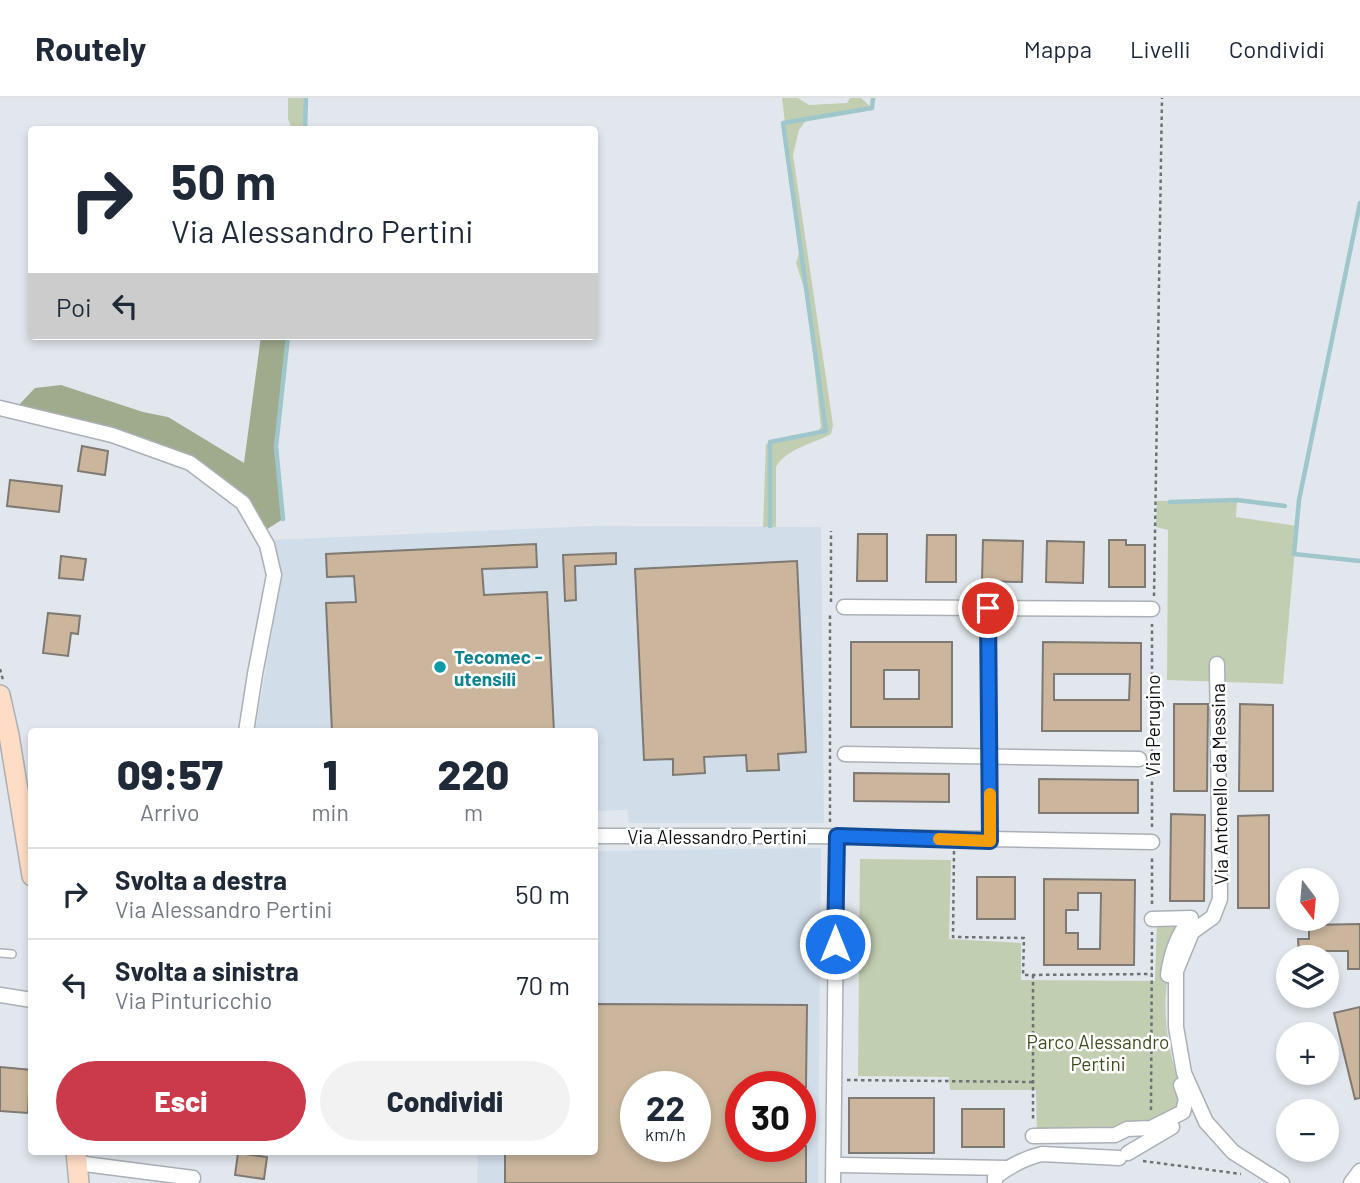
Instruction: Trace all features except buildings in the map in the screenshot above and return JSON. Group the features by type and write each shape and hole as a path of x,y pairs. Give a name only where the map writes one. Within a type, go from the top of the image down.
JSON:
{"street":[{"path":"0,408 111,435 190,463 243,503 267,545 274,575 247,728"},
{"path":"844,607 1152,609"},
{"path":"988,608 990,841"},
{"name":"Via Antonello da Messina","path":"1217,664 1220,899 1213,917 1192,932 1176,971 1176,1027 1184,1073 1206,1122 1233,1152 1282,1183"},
{"path":"0,695 27,803"},
{"path":"845,754 1139,759"},
{"name":"Via Alessandro Pertini","path":"598,836 833,836 1152,842"},
{"path":"832,1183 833,836"},
{"path":"995,1183 995,1177 1007,1168 1042,1154 1123,1155 1185,1108 1186,1099 1171,1053 1166,1018 1172,951 1180,931 1191,918 1152,919"},
{"path":"0,995 27,996"},
{"path":"1033,1136 1115,1135 1127,1129 1152,1133 1202,1111"},
{"path":"79,1183 76,1157 193,1178"},
{"path":"841,1166 1007,1168"},
{"path":"1351,1183 1360,1171"}],"lane":[{"path":"0,953 12,954"}],"path":[{"name":"Via Perugino","path":"1153,1163 1152,609 1156,579 1162,98"},
{"path":"831,531 833,836"},
{"path":"955,840 953,937 1024,938 1023,975 1152,974"},
{"path":"1033,975 1033,1136"},
{"path":"833,1080 1033,1082"},
{"path":"1123,1155 1153,1163 1242,1174 1249,1179"}],"shaded area":[{"path":"592,526 821,527 824,823 629,823 627,810 598,811 598,728 256,728 282,573 274,540"},
{"path":"821,848 818,1183 477,1183 478,1155 598,1155 598,851"}],"green space":[{"path":"288,98 306,98 305,126 291,126"},
{"path":"782,98 798,98 809,105 847,103 850,98 861,98 872,108 807,119 799,130 793,155 833,425 831,434 793,451 776,467 776,527 763,527 766,444 817,433 821,427 807,297 796,263 800,250"},
{"path":"260,340 288,340 276,447 283,519 261,533 243,503 190,463 13,411 35,388 61,385 143,412 168,417 244,463"},
{"path":"1237,500 1236,517 1297,526 1283,684 1167,680 1168,530 1156,527 1157,501"},
{"name":"Parco Alessandro Pertini","path":"860,859 951,860 949,939 1021,943 1021,980 1155,981 1157,920 1190,919 1172,961 1166,990 1168,1038 1185,1098 1175,1115 1114,1133 1037,1134 1036,1090 950,1090 949,1077 858,1076"}],"waterway":[{"path":"305,126 306,98"},
{"path":"770,526 770,442 826,431 783,123 872,108 873,98"},
{"path":"1360,203 1299,500 1294,554 1360,561"},
{"path":"283,519 276,447 288,340"},
{"path":"1170,502 1237,500 1285,506"}],"slow traffic":[{"path":"939,839 990,841 990,794"}],"place":[{"name":"Tecomec - utensili","path":"440,667"}],"route":[{"path":"835,944 837,836 990,841 988,608"}]}
